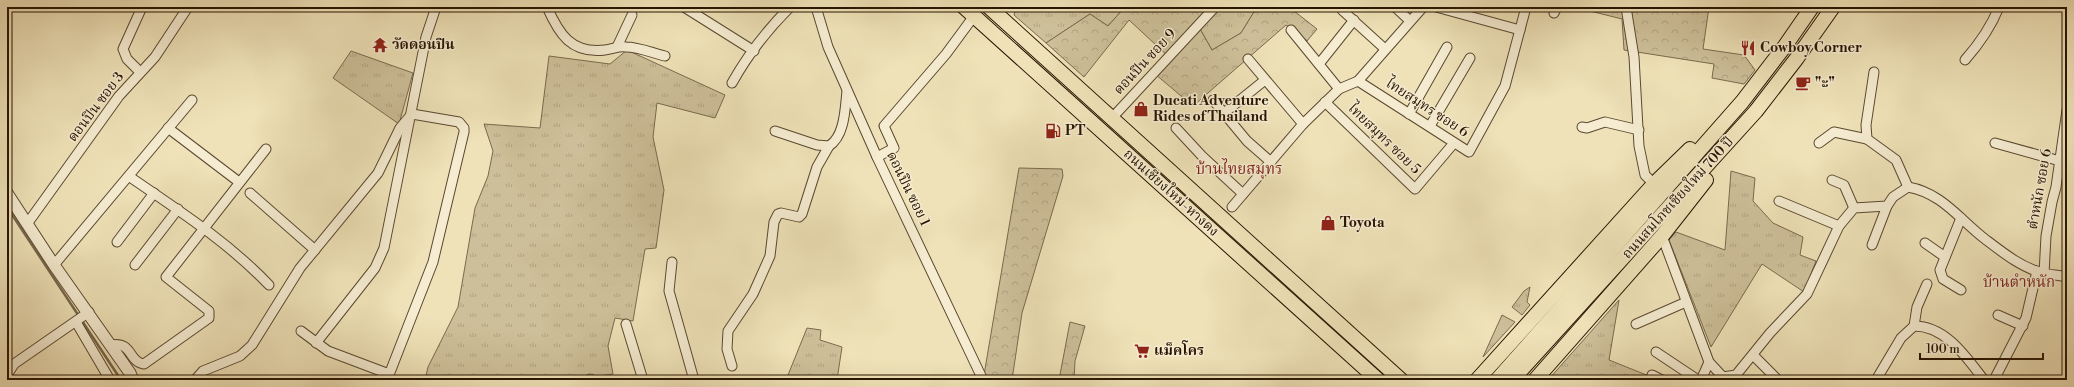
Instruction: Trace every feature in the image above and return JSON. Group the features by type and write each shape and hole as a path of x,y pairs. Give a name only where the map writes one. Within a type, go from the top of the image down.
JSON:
{"main road":[{"name":"ถนนเชียงใหม่-หางดง","path":"989,7 1112,118 1228,212 1401,380"},
{"name":"ถนนสมโภชเชียงใหม่ 700 ปี","path":"1497,380 1742,102 1786,46 1812,7"},
{"name":"ถนนสมโภชเชียงใหม่ 700 ปี","path":"1512,380 1721,151 1765,99 1833,7"},
{"name":"ถนนเชียงใหม่-หางดง","path":"969,12 1378,380"},
{"path":"1477,380 1654,184 1691,148 1709,140"},
{"path":"1534,380 1662,236 1713,171 1721,151"}],"street":[{"name":"ดอนปิน ซอย 3","path":"27,224 119,96 154,57 188,7"},
{"path":"316,343 368,278 384,248 412,114 426,37 436,7"},
{"path":"547,7 558,31 565,40 575,46 596,50 606,50 617,47 636,48 665,56"},
{"path":"684,7 754,50"},
{"path":"732,83 754,50 777,20 790,7"},
{"name":"ดอนปิน ซอย 1","path":"816,7 828,47 876,157 983,380"},
{"name":"ดอนปิน ซอย 9","path":"1112,118 1215,7"},
{"path":"1395,7 1409,20"},
{"path":"1228,212 1303,124 1339,89 1358,81 1409,20 1423,7"},
{"path":"1436,7 1520,30 1526,7"},
{"path":"1470,17 1473,7"},
{"path":"1626,7 1634,58 1639,146 1645,175 1654,184"},
{"path":"1965,60 1980,43 1993,23 1999,7"},
{"path":"139,8 123,49 127,59 140,72"},
{"path":"1342,10 1385,49"},
{"path":"876,157 894,148 884,126 946,54 969,12"},
{"path":"617,47 632,15"},
{"path":"1319,64 1354,20"},
{"path":"1291,30 1339,89"},
{"name":"ไทยสมุทร ซอย 6","path":"1358,81 1469,152 1506,86 1520,30"},
{"path":"1409,114 1447,47"},
{"path":"1430,126 1470,58"},
{"path":"1248,59 1303,124"},
{"path":"1866,139 1866,125 1874,72"},
{"path":"1224,113 1265,80"},
{"path":"732,366 727,349 728,331 753,294 770,256 772,230 776,217 781,213 799,217 802,214 817,167 830,146 836,140 840,129 847,90"},
{"path":"54,265 130,177 192,100"},
{"path":"1213,100 1247,141 1271,162"},
{"name":"ไทยสมุทร ซอย 5","path":"1324,102 1415,188 1454,143"},
{"name":"ตำหนัก ซอย 6","path":"1994,380 2023,326 2040,272 2060,162 2067,110"},
{"path":"195,380 203,371 240,356 252,345 300,268 378,173 400,128 412,114"},
{"path":"301,331 316,343 340,356 388,377 433,262 464,132 464,128 459,122 412,114"},
{"path":"1582,127 1587,128 1605,122 1638,130"},
{"path":"168,128 239,182"},
{"path":"1176,128 1202,156 1243,194"},
{"path":"776,132 817,145 830,146"},
{"path":"1819,144 1834,132 1866,139 1896,160 1908,187 1932,194 1949,205 1986,240 2016,261 2040,272 2067,277"},
{"path":"1994,143 2060,162"},
{"path":"111,345 117,344 126,347 136,361 144,364 209,318 209,311 166,277 266,149"},
{"path":"130,177 178,209 203,228 231,250 269,285"},
{"path":"1832,180 1844,185 1854,208"},
{"path":"1872,245 1886,206 1893,197 1908,187"},
{"path":"7,193 54,265 82,317 110,380"},
{"path":"117,242 154,193"},
{"path":"250,194 315,250"},
{"path":"1780,201 1839,226"},
{"path":"1662,236 1709,362 1723,377 1729,377 1736,375 1770,333 1807,294 1839,226 1854,208 1886,206"},
{"path":"135,265 178,209"},
{"path":"1961,218 1940,270 1943,279 1961,290"},
{"path":"1925,243 1945,257"},
{"path":"672,262 668,291 694,380"},
{"path":"1876,380 1901,338 1914,326 1917,307 1927,284"},
{"path":"1636,324 1686,302"},
{"path":"1998,315 2023,326"},
{"path":"82,317 111,345 133,380"},
{"path":"10,380 7,375 14,364 82,317"},
{"path":"626,324 643,380"},
{"path":"1914,326 1923,326 1937,331 1950,340 1961,351 1984,380"},
{"path":"1656,352 1699,380 1709,362"},
{"path":"1753,354 1778,380"},
{"path":"1652,375 1662,380"}],"green space":[{"path":"1016,7 1125,7 1108,26 1090,14 1046,43 1014,15"},
{"path":"1125,7 1221,7 1200,29 1212,50 1241,33 1257,7 1289,7 1317,29 1307,41 1286,25 1193,106 1155,74 1170,58 1129,20 1084,77 1046,43 1090,14 1108,26"},
{"path":"1221,7 1257,7 1241,33 1212,50 1200,29"},
{"path":"1574,7 1709,7 1703,49 1744,55 1755,70 1744,84 1712,78 1714,64 1624,50 1622,19"},
{"path":"627,50 725,95 715,118 657,103 653,137 664,190 656,248 645,249 633,321 615,318 608,346 613,374 574,380 425,380 428,367 458,307 475,208 488,176 493,151 484,124 540,128 549,56 610,64"},
{"path":"351,51 413,73 399,124 333,78"},
{"path":"1019,168 1062,169 1063,176 1022,313 1012,380 987,380 984,375"},
{"path":"1731,171 1755,178 1753,201 1773,223 1803,237 1800,255 1816,261 1804,292 1762,264 1711,347 1669,240 1676,232 1725,250"},
{"path":"1530,287 1527,302 1530,305 1522,315 1512,307 1524,291"},
{"path":"1619,300 1609,360 1659,380 1548,380"},
{"path":"1502,315 1515,322 1483,357"},
{"path":"1070,322 1085,326 1075,361 1074,380 1059,380"},
{"path":"807,328 821,330 820,340 842,347 837,380 786,380"}],"waterway":[{"path":"7,207 121,380"}],"place":[{"name":"วัดดอนปิน","path":"380,45"},
{"name":"Cowboy Corner","path":"1748,48"},
{"name":"\"ะ\"","path":"1803,83"},
{"name":"Ducati Adventure Rides of Thailand","path":"1141,109"},
{"name":"PT","path":"1053,131"},
{"name":"Toyota","path":"1328,223"},
{"name":"แม็คโคร","path":"1142,351"}],"district":[{"name":"บ้านไทยสมุทร","path":"1239,169"},
{"name":"บ้านตำหนัก","path":"2019,282"}]}
